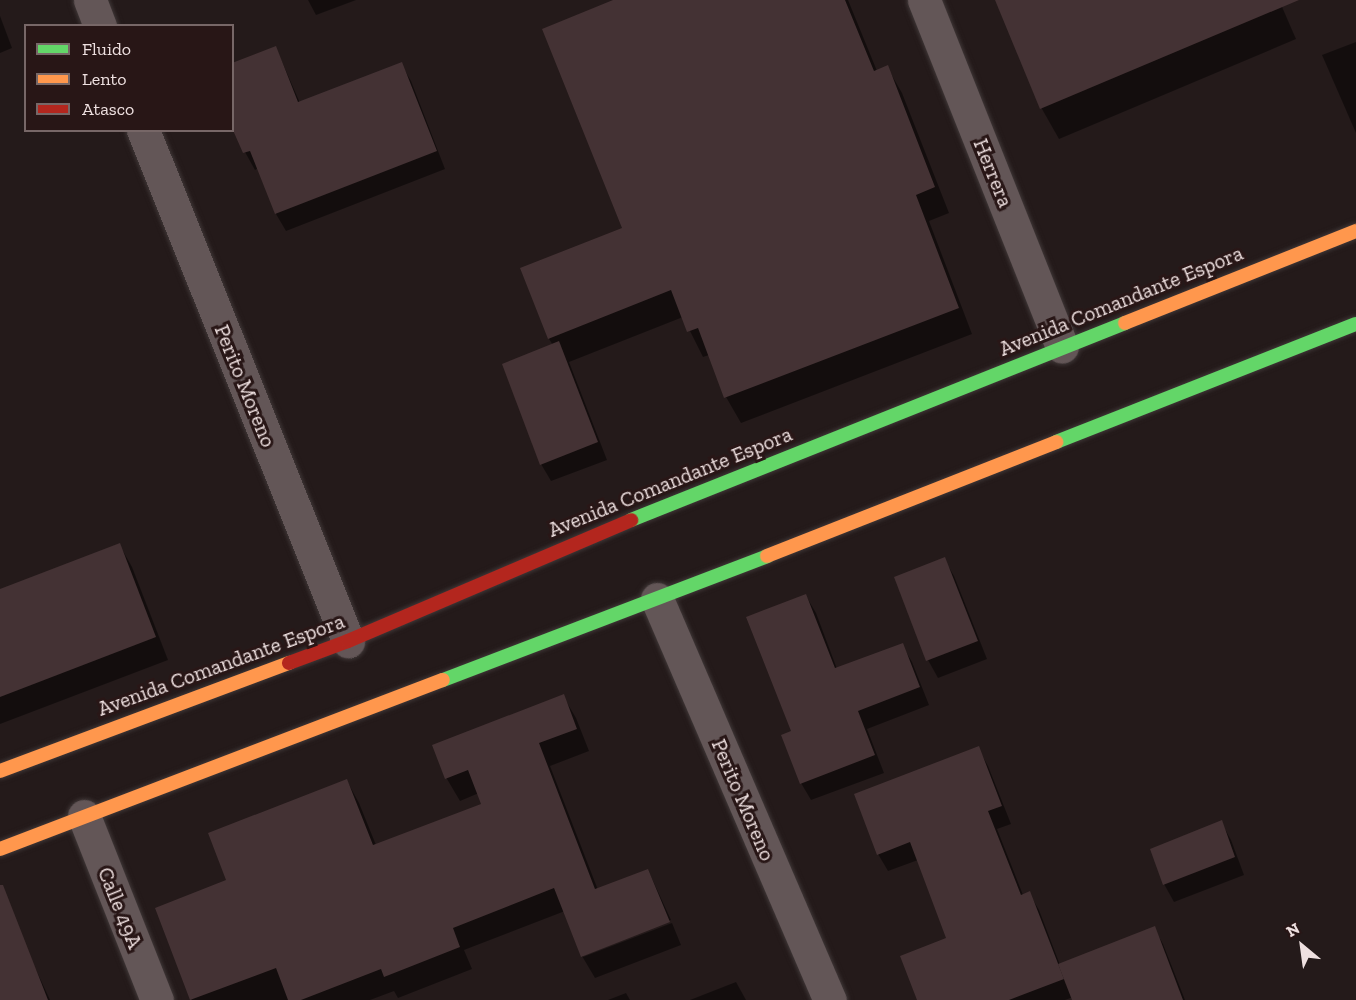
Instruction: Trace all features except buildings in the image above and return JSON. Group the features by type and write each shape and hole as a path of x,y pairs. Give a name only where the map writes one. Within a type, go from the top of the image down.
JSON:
{"main road":[{"name":"Avenida Comandante Espora","path":"0,771 348,642 625,522 1356,231"},
{"path":"0,849 657,599 1356,324"}],"street":[{"path":"90,0 99,24"},
{"name":"Herrera","path":"924,0 1062,347"},
{"name":"Perito Moreno","path":"144,132 348,642"},
{"name":"Perito Moreno","path":"657,599 830,1000"},
{"name":"Calle 49A","path":"84,816 157,1000"}],"traffic: fast":[{"path":"631,520 1125,323"},
{"path":"1056,442 1356,324"},
{"path":"443,680 767,556"}],"traffic: slow":[{"path":"1125,323 1356,231"},
{"path":"767,556 1056,442"},
{"path":"0,771 289,663"},
{"path":"0,849 443,680"}],"traffic: jam":[{"path":"289,663 348,641 631,520"}]}
